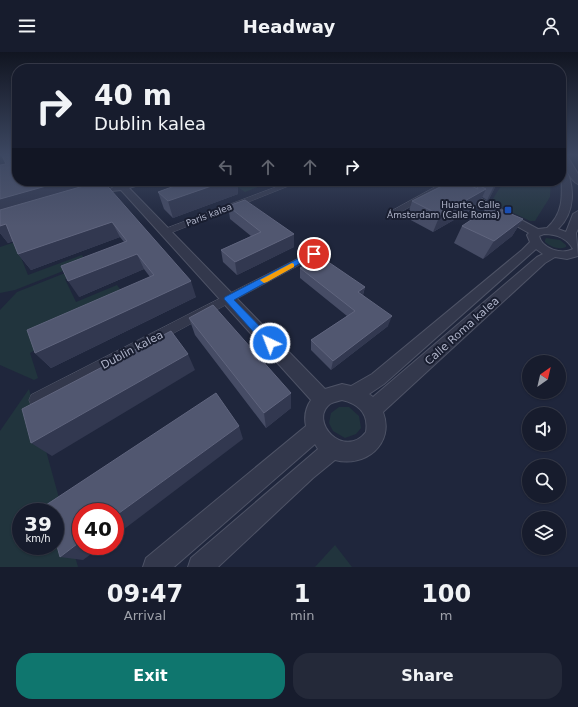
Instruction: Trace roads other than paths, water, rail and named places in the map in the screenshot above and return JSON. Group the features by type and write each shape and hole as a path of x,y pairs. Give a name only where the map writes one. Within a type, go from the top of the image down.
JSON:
{"street":[{"path":"536,238 550,232 564,212 566,203 566,183"},
{"path":"102,193 117,186"},
{"path":"123,186 322,399"},
{"name":"Paris kalea","path":"165,232 285,186"},
{"path":"394,212 439,186"},
{"path":"452,186 536,238 543,249 553,253 569,255 576,250"},
{"path":"576,250 571,233 578,214"},
{"path":"550,232 562,234 576,250"},
{"name":"Calle Roma kalea","path":"354,394 378,379 526,253 536,238"},
{"name":"Calle Roma kalea","path":"372,410 542,260 553,253"},
{"name":"Dublin kalea","path":"36,400 314,254"},
{"path":"342,392 354,394 368,403 372,410 376,422 376,434 370,445 359,451 346,453 333,449 322,441 316,430 314,418 316,407 322,399 332,393 342,392"},
{"path":"155,567 297,448 316,430"},
{"path":"200,567 306,470 333,449"}],"place":[{"name":"Huarte, Calle Ámsterdam (Calle Roma)","path":"508,210"}]}
